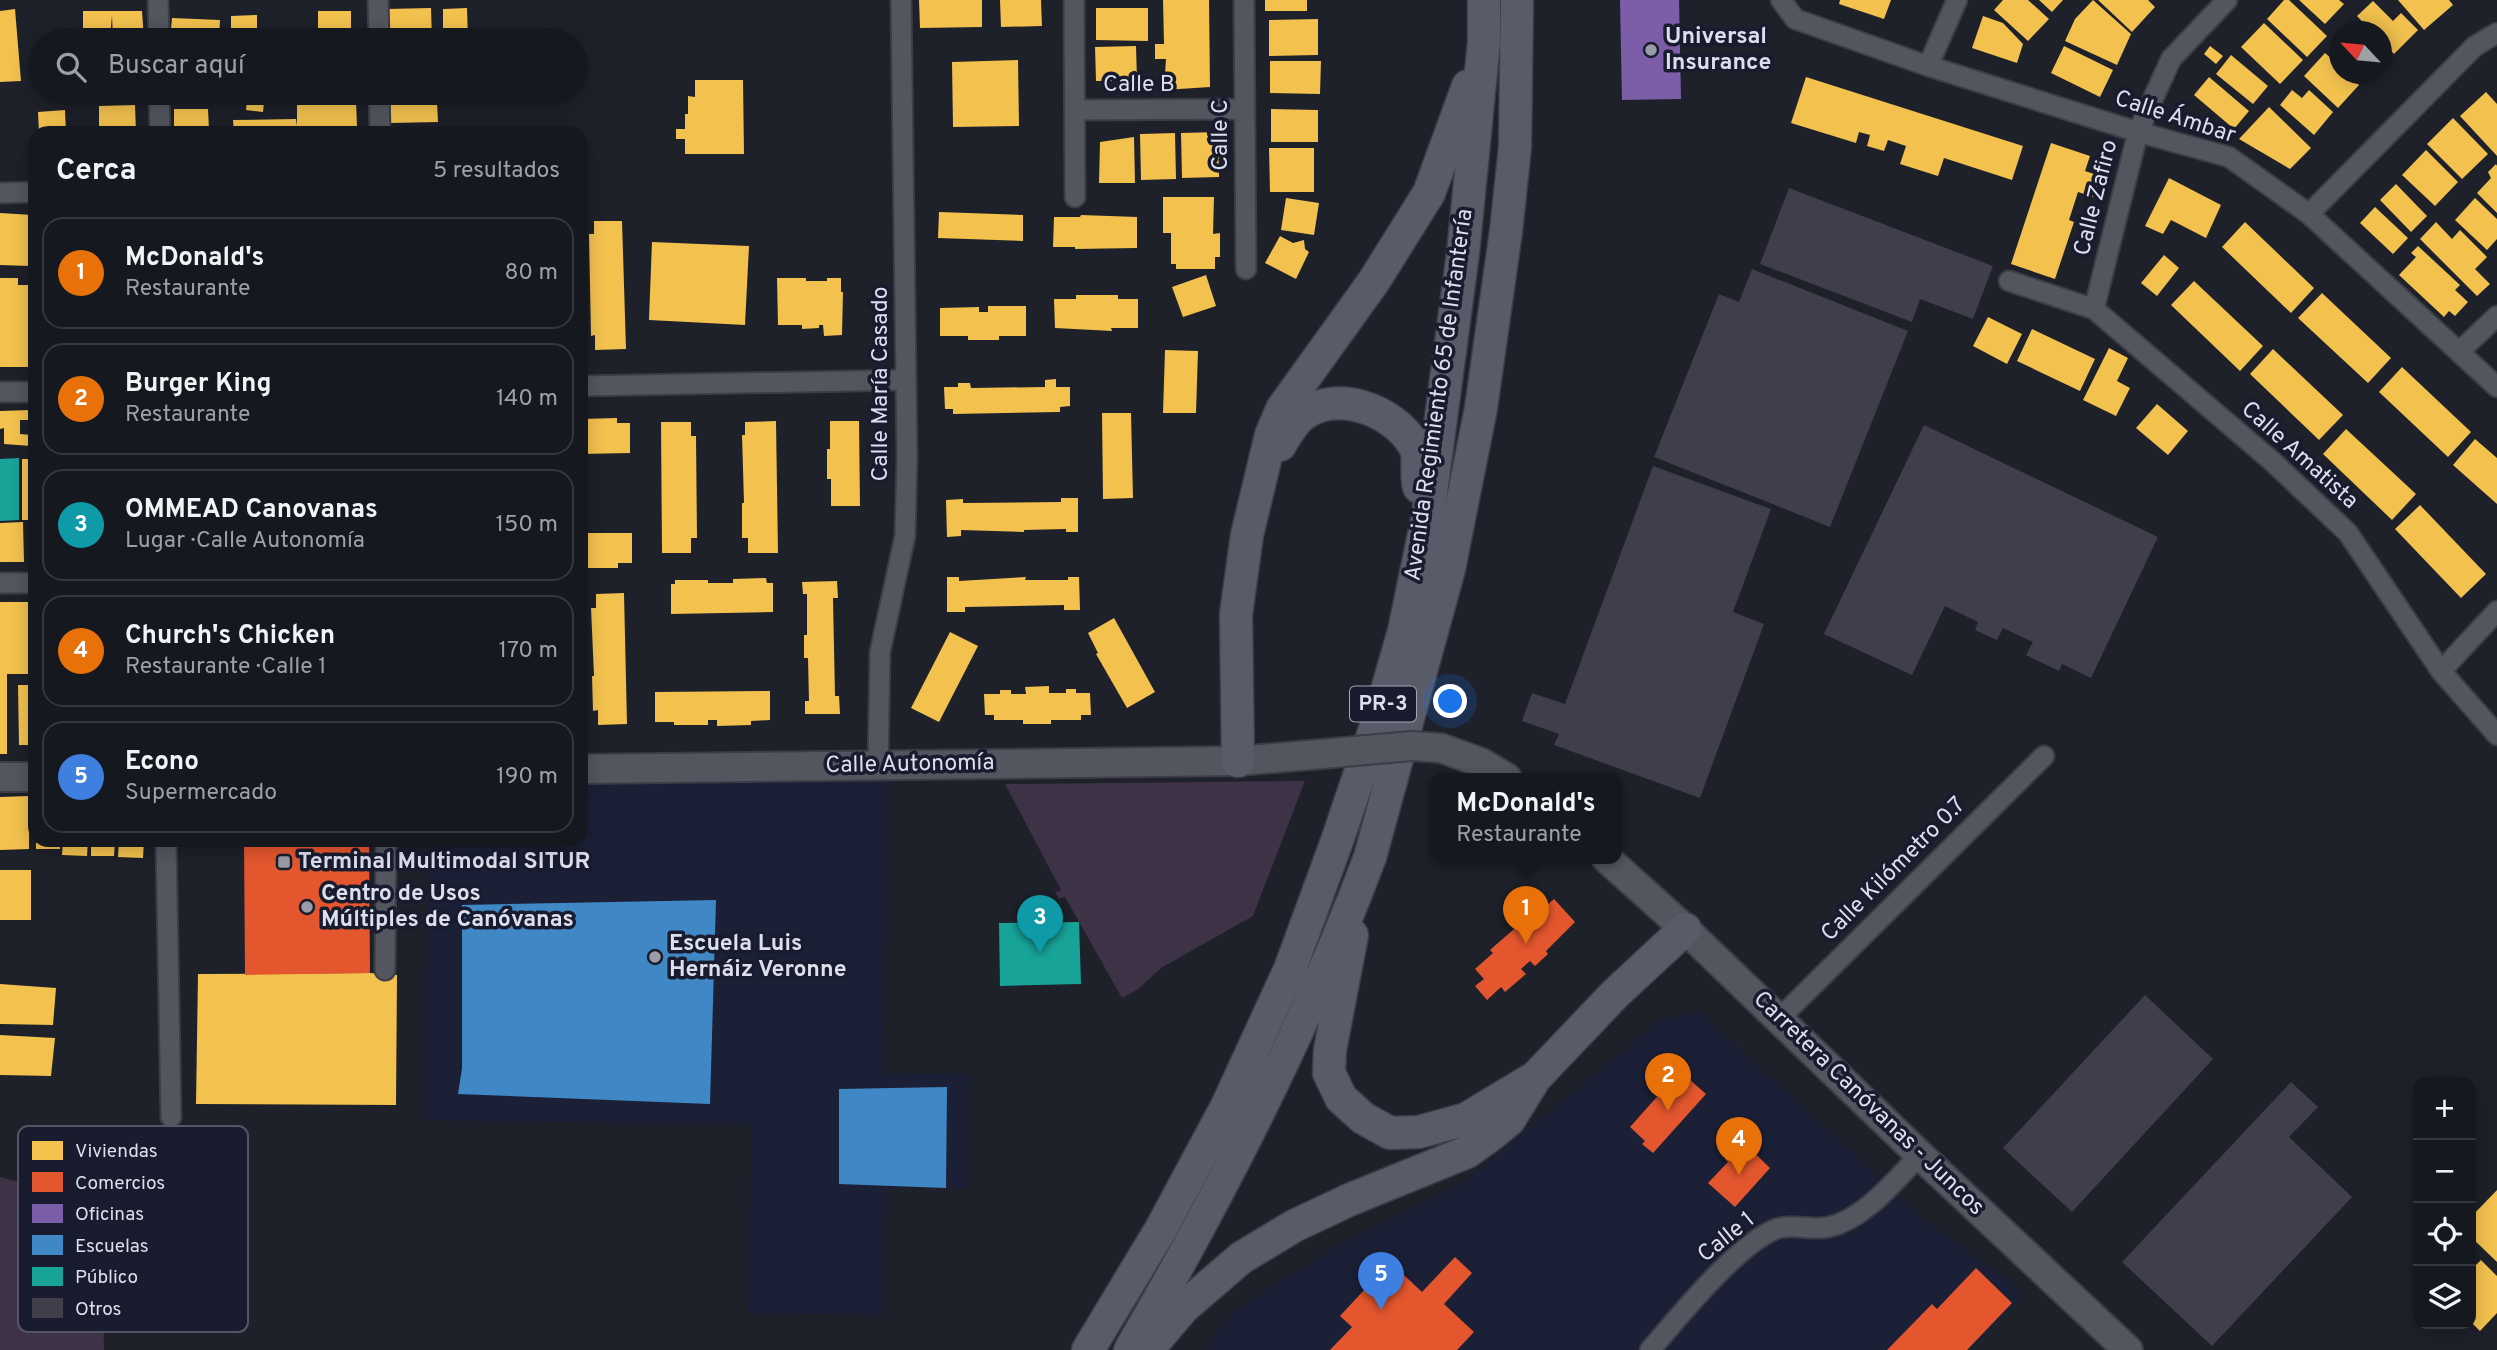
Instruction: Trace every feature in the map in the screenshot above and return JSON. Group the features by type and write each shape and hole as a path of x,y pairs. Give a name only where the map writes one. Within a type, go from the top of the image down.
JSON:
{"main road":[{"name":"Avenida Regimiento 65 de Infantería","path":"1088,1350 1161,1229 1220,1119 1290,969 1381,711 1404,631 1428,515 1463,253 1483,42 1483,0"},
{"name":"Avenida Regimiento 65 de Infantería","path":"1130,1350 1243,1143 1297,1031 1370,857 1449,569 1481,408 1515,148 1517,0"},
{"path":"1483,42 1429,193 1374,281 1282,409 1271,435 1247,535 1236,614 1238,761 1412,746 1441,748 1482,763 1499,773"},
{"path":"1259,479 1300,416 1317,406 1358,405 1382,414 1401,428 1416,448 1416,478 1428,515"},
{"name":"Calle Autonomía","path":"588,769 1238,761"},
{"path":"0,777 28,777"},
{"name":"Carretera Canóvanas - Juncos","path":"1613,864 1685,929 1920,1155 2129,1350"},
{"path":"1353,902 1352,940 1330,1050 1329,1073 1341,1098 1363,1118 1390,1133 1419,1132 1466,1119 1535,1078"},
{"path":"1147,1350 1183,1308 1241,1258 1294,1226 1349,1199 1467,1152 1509,1120 1535,1078 1615,994 1685,929"}],"street":[{"path":"158,0 159,28"},
{"path":"378,0 379,28"},
{"name":"Calle María Casado","path":"878,765 880,652 905,536 907,458 901,0"},
{"name":"Calle B","path":"1074,0 1075,197"},
{"name":"Calle C","path":"1244,0 1246,269"},
{"name":"Calle Ámbar","path":"1781,0 1795,19 1928,66 2138,132 2229,157 2309,214 2497,387"},
{"path":"1928,66 1957,0"},
{"name":"Calle Zafiro","path":"2094,309 2138,132 2171,59 2227,0"},
{"path":"2309,214 2475,46 2497,33"},
{"path":"159,105 160,126"},
{"path":"379,105 380,126"},
{"name":"Calle B","path":"1076,110 1245,109"},
{"path":"0,193 28,192"},
{"name":"Calle Amatista","path":"2009,281 2094,309 2273,462 2348,533 2441,671 2497,735"},
{"path":"2459,352 2497,316"},
{"path":"588,386 905,380"},
{"path":"0,393 28,392"},
{"path":"0,583 28,583"},
{"path":"2441,671 2497,611"},
{"name":"Calle Kilómetro 0.7","path":"1779,1019 2044,756"},
{"path":"166,847 170,1117"},
{"path":"386,847 386,970"},
{"name":"Calle 1","path":"1650,1350 1698,1294 1753,1243 1778,1228 1827,1228 1846,1221 1869,1205 1920,1155"}],"shaded area":[{"name":"Escuela Luis Hernáiz Veronne","path":"589,769 888,773 882,1073 969,1075 966,1188 885,1187 883,1315 748,1313 752,1125 423,1120 429,847 588,847"},
{"path":"1305,781 1253,916 1161,968 1137,990 1122,998 1065,897 1059,899 1055,892 1061,890 1005,784"},
{"path":"1699,1012 1916,1214 2006,1279 2023,1295 1970,1350 1205,1350 1236,1309 1336,1247 1462,1184 1662,1019"},
{"path":"0,1177 18,1182 18,1332 104,1332 104,1350 0,1350"}],"building: Viviendas":[{"path":"919,0 982,0 982,27 920,28"},
{"path":"1000,0 1041,0 1042,26 1001,27"},
{"path":"1163,0 1209,0 1210,87 1164,90 1166,59 1155,59 1155,44 1164,44"},
{"path":"1265,0 1307,0 1307,11 1265,11"},
{"path":"1840,0 1891,0 1884,19 1839,4"},
{"path":"2003,0 2028,0 2049,19 2028,41 1994,10"},
{"path":"2039,0 2063,0 2052,12"},
{"path":"2093,0 2131,34 2117,65 2065,41 2075,19"},
{"path":"2098,0 2148,0 2155,7 2132,32"},
{"path":"2284,0 2289,0 2327,36 2307,57 2267,19"},
{"path":"2299,0 2339,0 2344,4 2325,24"},
{"path":"2398,0 2449,0 2453,5 2424,30"},
{"path":"2373,1 2393,21 2401,13 2418,30 2394,54 2392,21 2362,21 2357,16"},
{"path":"431,8 432,28 387,28 387,9"},
{"path":"467,8 468,28 443,28 443,9"},
{"path":"1096,8 1148,8 1148,41 1096,40"},
{"path":"15,9 21,81 0,82 0,11"},
{"path":"83,11 142,11 143,28 113,28 112,15 111,28 83,28"},
{"path":"318,11 351,11 351,28 318,28"},
{"path":"257,15 257,28 231,28 231,16"},
{"path":"1983,16 2003,23 2023,44 2017,63 1972,48"},
{"path":"172,18 220,20 220,28 171,28"},
{"path":"1318,19 1318,55 1269,56 1269,20"},
{"path":"2264,23 2303,60 2280,84 2241,47"},
{"path":"1136,46 1137,81 1096,81 1095,47"},
{"path":"2064,46 2113,70 2100,97 2051,73"},
{"path":"2210,46 2223,56 2216,64 2204,54"},
{"path":"2325,53 2329,56 2329,84 2359,85 2338,108 2304,76"},
{"path":"2231,55 2268,86 2253,104 2216,74"},
{"path":"1018,60 1019,126 953,127 952,62"},
{"path":"1270,61 1321,61 1320,94 1270,93"},
{"path":"1806,77 2023,146 2012,180 1944,158 1938,176 1900,164 1906,146 1888,140 1884,151 1867,146 1870,135 1859,132 1856,143 1791,123"},
{"path":"2209,77 2249,111 2234,129 2194,95"},
{"path":"695,80 743,80 744,154 685,154 685,139 676,139 676,129 685,129 688,96 695,97"},
{"path":"2292,90 2302,98 2309,90 2333,112 2314,135 2280,105"},
{"path":"2486,92 2497,104 2497,156 2460,116"},
{"path":"135,105 136,126 99,126 99,106"},
{"path":"247,105 264,105 263,112 246,110"},
{"path":"297,105 356,105 357,126 297,126"},
{"path":"390,105 437,105 438,122 390,123"},
{"path":"2269,107 2311,148 2290,169 2239,139"},
{"path":"174,109 208,109 209,126 174,126"},
{"path":"1271,109 1318,110 1318,142 1271,142"},
{"path":"65,110 66,126 39,126 38,112"},
{"path":"2453,118 2488,154 2462,179 2427,144"},
{"path":"296,119 297,126 233,126 233,120"},
{"path":"1218,132 1219,177 1182,178 1181,133"},
{"path":"1175,133 1176,179 1141,180 1140,134"},
{"path":"1134,137 1135,183 1099,183 1100,142"},
{"path":"2051,143 2090,156 2085,171 2100,176 2093,197 2078,192 2069,220 2074,222 2055,279 2011,264"},
{"path":"1269,148 1314,148 1314,192 1270,192"},
{"path":"2426,150 2458,182 2435,206 2402,175"},
{"path":"2496,164 2497,213 2477,193 2491,178 2488,172"},
{"path":"2169,178 2221,205 2206,238 2171,220 2163,234 2145,226"},
{"path":"2396,184 2427,216 2411,232 2380,200"},
{"path":"1163,197 1214,197 1213,234 1220,233 1220,257 1215,257 1215,269 1176,269 1176,264 1171,264 1171,233 1163,233"},
{"path":"1286,198 1319,203 1314,235 1281,230"},
{"path":"2475,198 2497,219 2497,239 2487,250 2455,220"},
{"path":"2375,207 2408,238 2393,254 2360,223"},
{"path":"939,212 1023,215 1023,241 938,238"},
{"path":"0,213 28,215 28,266 0,265"},
{"path":"1054,217 1137,217 1137,248 1053,247"},
{"path":"594,221 622,221 626,349 595,350 595,335 591,336 589,234 594,234"},
{"path":"2245,222 2314,288 2291,313 2222,247"},
{"path":"2436,222 2452,239 2460,230 2487,257 2475,269 2490,284 2477,296 2420,239"},
{"path":"1280,236 1293,243 1304,240 1305,249 1309,252 1296,279 1265,263"},
{"path":"652,242 749,246 745,325 649,320"},
{"path":"2418,246 2460,285 2455,290 2468,302 2455,316 2449,311 2444,317 2399,275 2416,257 2411,253"},
{"path":"2164,255 2179,268 2157,296 2141,283"},
{"path":"1206,275 1216,306 1183,317 1172,287"},
{"path":"0,278 18,278 18,285 28,285 28,367 0,367"},
{"path":"777,278 827,281 827,278 841,278 842,335 824,336 823,325 819,325 819,328 802,329 802,325 778,325"},
{"path":"2194,281 2263,346 2240,371 2171,305"},
{"path":"2322,293 2391,358 2368,383 2298,318"},
{"path":"1076,295 1118,295 1118,299 1138,299 1138,328 1111,328 1112,331 1055,328 1054,299 1076,299"},
{"path":"988,306 1026,306 1026,336 999,336 999,340 968,340 968,336 940,336 940,308 979,307 979,312 988,312"},
{"path":"1988,317 2022,334 2007,364 1973,346"},
{"path":"2032,329 2095,359 2080,391 2017,361"},
{"path":"2109,348 2128,358 2117,381 2130,388 2116,416 2083,400"},
{"path":"2273,349 2343,415 2319,440 2250,374"},
{"path":"1165,350 1198,351 1196,413 1163,413"},
{"path":"2402,367 2471,432 2448,457 2379,392"},
{"path":"1056,379 1056,387 1070,387 1070,406 1060,407 1060,412 953,414 953,409 945,409 944,387 958,387 958,383 970,383 971,388 1045,387 1045,380"},
{"path":"2157,404 2188,431 2168,455 2136,428"},
{"path":"28,410 28,420 20,420 20,434 28,435 28,446 4,444 4,428 0,429 0,411"},
{"path":"1102,413 1131,413 1133,498 1103,499"},
{"path":"617,418 617,423 630,423 630,453 588,454 588,419"},
{"path":"776,421 778,553 748,553 748,538 742,538 742,435 745,435 745,422"},
{"path":"830,421 859,421 860,506 831,506 831,479 827,479"},
{"path":"661,422 691,422 691,436 696,436 697,538 691,538 691,553 662,553"},
{"path":"2346,429 2416,494 2392,520 2323,454"},
{"path":"2475,439 2497,458 2497,504 2453,465"},
{"path":"22,459 28,459 28,520 22,520"},
{"path":"1061,498 1078,498 1078,532 1066,532 1066,529 1024,532 961,530 961,536 947,537 946,500 963,499 963,503 1061,502"},
{"path":"2420,505 2486,574 2461,598 2395,529"},
{"path":"23,522 24,562 0,562 0,523"},
{"path":"588,533 632,533 632,563 618,563 618,568 588,568"},
{"path":"947,577 959,577 959,581 1026,577 1025,580 1068,580 1068,577 1079,577 1080,610 1064,610 1064,605 965,607 965,612 947,612"},
{"path":"766,578 767,583 773,583 773,612 671,614 671,584 675,584 675,580 733,583 733,579"},
{"path":"837,581 838,598 833,598 835,696 839,696 840,714 805,714 805,701 809,701 808,658 804,658 807,594 803,594 802,582"},
{"path":"624,593 627,724 598,725 598,710 593,711 591,608 596,608 596,594"},
{"path":"0,602 28,602 28,674 7,674 7,754 0,754"},
{"path":"1114,618 1155,692 1127,708 1096,654 1098,653 1088,633"},
{"path":"950,632 978,646 939,722 911,708"},
{"path":"18,685 28,685 28,745 19,745"},
{"path":"1049,686 1049,693 1066,693 1066,689 1076,689 1076,693 1090,693 1091,715 1081,715 1081,720 1051,720 1051,724 1023,724 1023,720 994,720 994,715 985,715 984,694 1000,694 1000,690 1011,690 1011,694 1026,694 1025,687"},
{"path":"770,691 770,720 751,721 751,725 717,726 717,720 708,720 708,725 655,722 655,692"},
{"path":"28,796 29,849 0,850 0,797"},
{"path":"36,847 60,847 60,849"},
{"path":"63,847 88,847 87,856 62,855"},
{"path":"91,847 115,847 114,856 91,856"},
{"path":"119,847 144,847 143,858 118,857"},
{"path":"0,870 31,870 31,920 0,920"},
{"path":"198,974 397,975 396,1105 196,1104"},
{"path":"0,984 56,988 53,1025 0,1024"},
{"path":"0,1035 55,1038 51,1076 0,1075"},
{"path":"2497,1190 2497,1262 2476,1242 2476,1212"},
{"path":"2481,1260 2497,1276 2497,1313 2480,1331 2476,1327 2476,1265"}],"building: Comercios":[{"name":"Centro de Usos Múltiples de Canóvanas","path":"244,847 369,847 370,973 245,975"},
{"path":"1554,899 1575,922 1535,966 1530,961 1521,969 1526,974 1505,992 1501,987 1487,1000 1475,986 1484,979 1475,969 1493,953 1490,950 1537,909 1539,912"},
{"path":"1680,1071 1706,1094 1653,1153 1642,1144 1645,1141 1630,1127"},
{"path":"1741,1140 1770,1168 1735,1207 1708,1183 1728,1162 1725,1159"},
{"path":"1455,1257 1472,1273 1444,1304 1474,1332 1457,1350 1330,1350 1352,1327 1340,1316 1390,1262 1422,1292"},
{"path":"1976,1268 2012,1303 1967,1350 1887,1350 1932,1304 1937,1309"}],"building: Oficinas":[{"name":"Universal Insurance","path":"1620,0 1679,0 1681,99 1622,100"}],"building: Escuelas":[{"path":"716,900 710,1104 458,1094 462,1068 462,905"},
{"path":"947,1087 946,1188 839,1184 839,1089"}],"building: Público":[{"path":"19,458 19,520 0,521 0,459"},
{"path":"1079,922 1081,984 1000,986 999,923"}],"building: Otros":[{"path":"1789,188 1993,266 1973,319 1920,299 1912,322 1760,264"},
{"path":"1752,269 1908,331 1830,527 1654,457 1719,294 1739,302"},
{"path":"1924,425 2158,537 2091,678 2062,664 2059,671 2026,655 2033,642 2003,628 1997,640 1975,630 1978,622 1945,606 1912,675 1824,634"},
{"path":"1653,466 1771,509 1733,612 1764,624 1700,798 1554,745 1559,734 1522,721 1532,693 1565,704"},
{"path":"2145,995 2213,1059 2072,1212 2003,1148"},
{"path":"2291,1082 2318,1107 2289,1137 2352,1197 2212,1346 2122,1262"}],"place":[{"name":"Universal Insurance","path":"1651,50"},
{"name":"Terminal Multimodal SITUR","path":"284,862"},
{"name":"Centro de Usos Múltiples de Canóvanas","path":"307,907"},
{"name":"McDonald's","path":"1526,944"},
{"name":"OMMEAD Canovanas","path":"1040,953"},
{"name":"Escuela Luis Hernáiz Veronne","path":"655,957"},
{"name":"Burger King","path":"1668,1111"},
{"name":"Church's Chicken","path":"1739,1175"},
{"name":"Econo","path":"1381,1310"}]}
